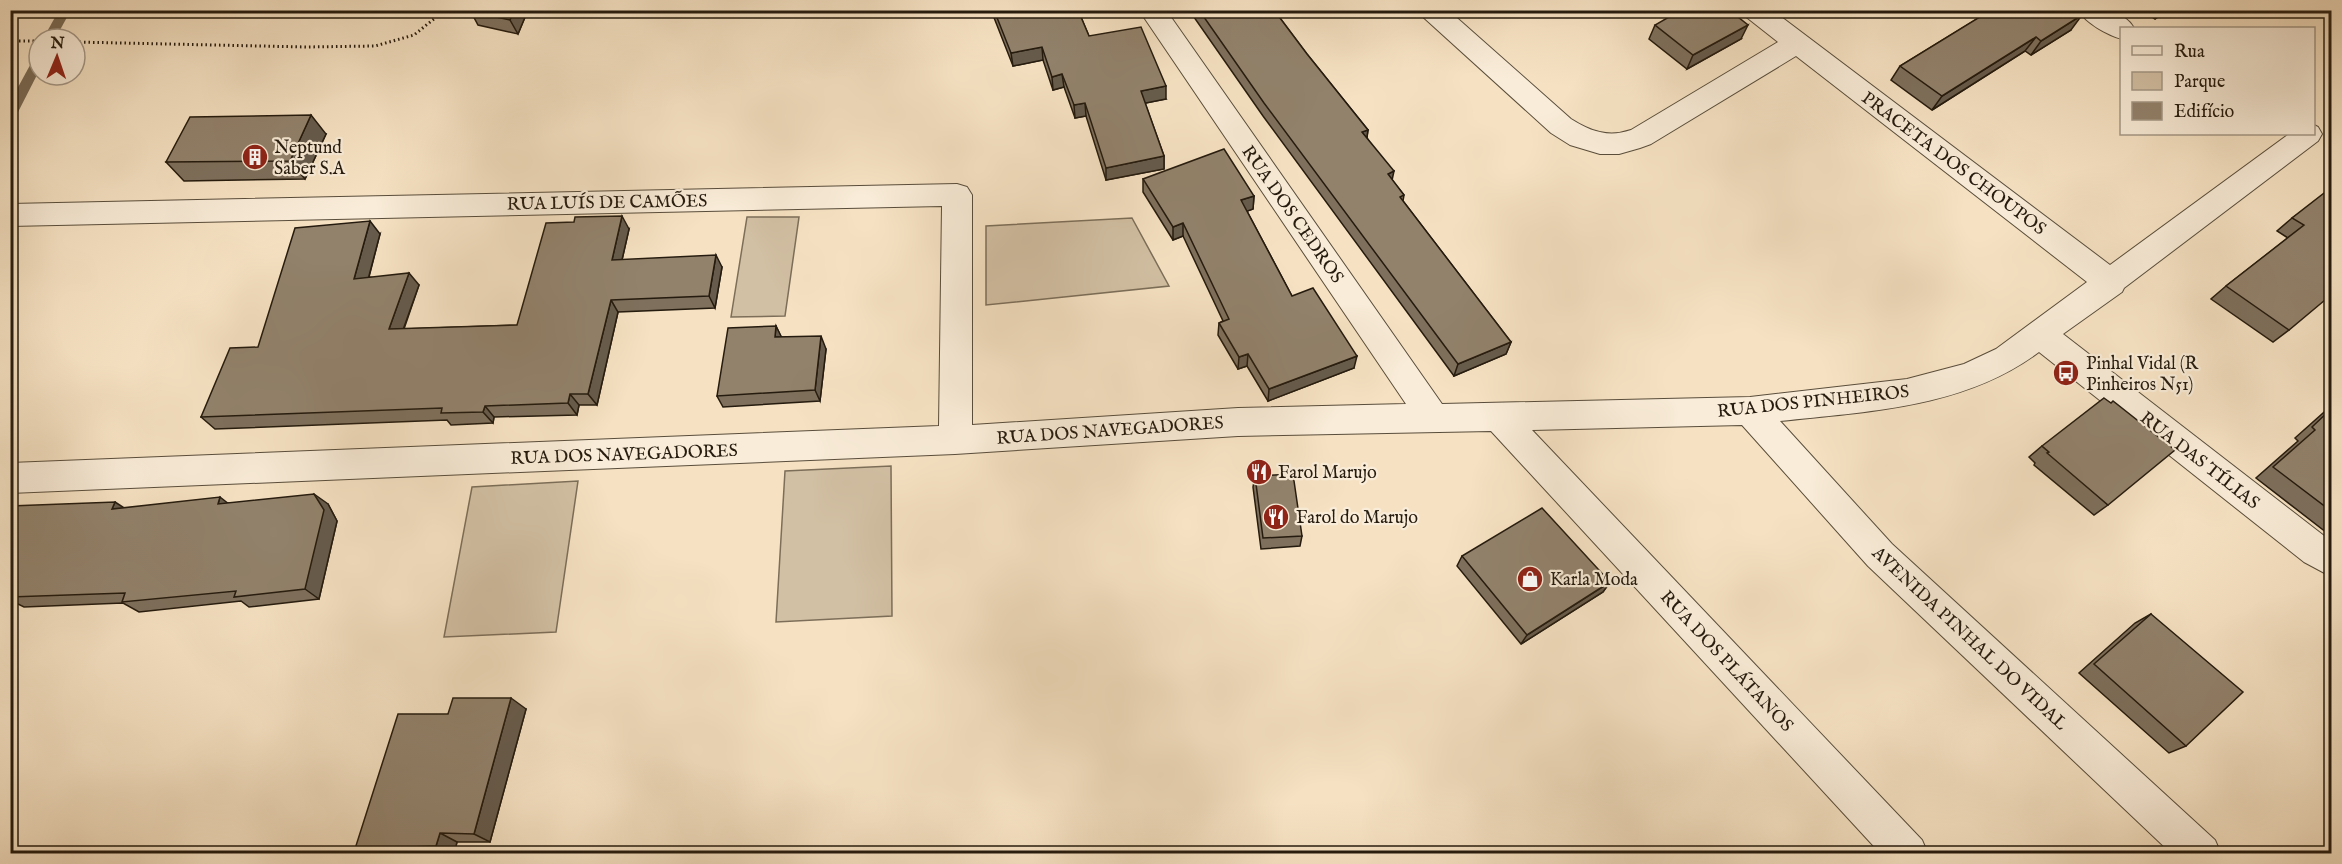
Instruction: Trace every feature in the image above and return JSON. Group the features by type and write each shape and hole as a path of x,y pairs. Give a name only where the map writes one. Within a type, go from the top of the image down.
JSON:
{"street":[{"name":"RUA DOS CEDROS","path":"1152,10 1434,418"},
{"path":"1431,10 1561,126 1576,136 1600,144 1624,144 1641,137 1798,43"},
{"name":"PRACETA DOS CHOUPOS","path":"1754,10 2111,283"},
{"path":"2091,10 2120,29"},
{"name":"RUA DOS PINHEIROS","path":"2315,126 2331,116"},
{"name":"RUA DOS PINHEIROS","path":"1238,422 1750,411 1907,393 1960,379 2007,358 2041,335 2299,135"},
{"name":"RUA LUÍS DE CAMÕES","path":"10,215 957,195 955,441"},
{"name":"RUA DAS TÍLIAS","path":"2041,335 2331,561"},
{"name":"AVENIDA PINHAL DO VIDAL","path":"1750,411 1880,555 2202,854"},
{"name":"RUA DOS PLÁTANOS","path":"1497,416 1908,854"},
{"name":"RUA DOS NAVEGADORES","path":"10,478 955,441 1238,422"}],"path":[{"path":"87,42 306,47 375,46 414,35 445,10"},
{"path":"10,41 27,41"}],"green space":[{"path":"747,217 799,217 785,316 731,317"},
{"path":"1132,218 1169,286 986,305 986,226"},
{"path":"891,466 892,616 776,622 785,471"},
{"path":"578,481 556,632 444,637 472,487"}],"building":[{"path":"470,10 514,10 510,20 469,11"},
{"path":"994,10 1078,10 1089,36 1141,27 1166,86 1141,91 1164,156 1106,168 1085,103 1074,105 1062,74 1052,77 1042,47 1011,53"},
{"path":"1199,10 1274,10 1368,130 1362,132 1394,171 1388,174 1404,195 1400,197 1511,342 1458,364 1264,103"},
{"path":"1681,10 1729,10 1748,25 1693,55 1655,25"},
{"path":"1991,10 2074,10 2082,15 2041,41 2036,37 1942,96 1900,66"},
{"path":"311,115 290,161 166,162 190,117"},
{"path":"1224,149 1254,196 1241,200 1292,296 1313,288 1357,356 1269,389 1248,354 1239,357 1219,323 1229,319 1183,223 1173,227 1143,179"},
{"path":"2328,190 2331,193 2331,295 2289,330 2226,286 2304,225 2292,218"},
{"path":"622,216 612,260 716,255 709,296 611,300 588,394 570,394 568,403 485,406 483,412 441,413 442,408 201,417 230,348 258,347 295,228 370,221 354,279 409,273 389,329 517,325 546,223 574,222 575,217"},
{"path":"776,326 775,337 821,336 815,390 717,396 728,328"},
{"path":"2104,398 2111,403 2113,401 2175,450 2108,505 2047,453 2049,452 2042,446"},
{"path":"2331,409 2331,511 2273,467 2315,430 2312,427"},
{"name":"Farol do Marujo","path":"1293,474 1302,536 1263,538 1255,476"},
{"path":"314,494 324,510 305,589 234,597 236,591 122,602 125,593 10,597 10,585 13,580 10,581 10,506 115,502 112,509 220,497 218,504"},
{"name":"Karla Moda","path":"1542,508 1610,582 1527,635 1462,556"},
{"path":"2151,614 2243,692 2186,746 2094,664"},
{"path":"453,698 511,698 474,834 440,833 436,846 410,847 409,852 354,852 398,714 448,714"}],"waterway":[{"path":"56,27 65,10"},
{"path":"10,115 27,82"}],"place":[{"name":"Neptund Saber S.A","path":"255,157"},
{"name":"Pinhal Vidal (R Pinheiros N51)","path":"2066,373"},
{"name":"Farol Marujo","path":"1259,472"},
{"name":"Farol do Marujo","path":"1276,517"},
{"name":"Karla Moda","path":"1530,579"}]}
